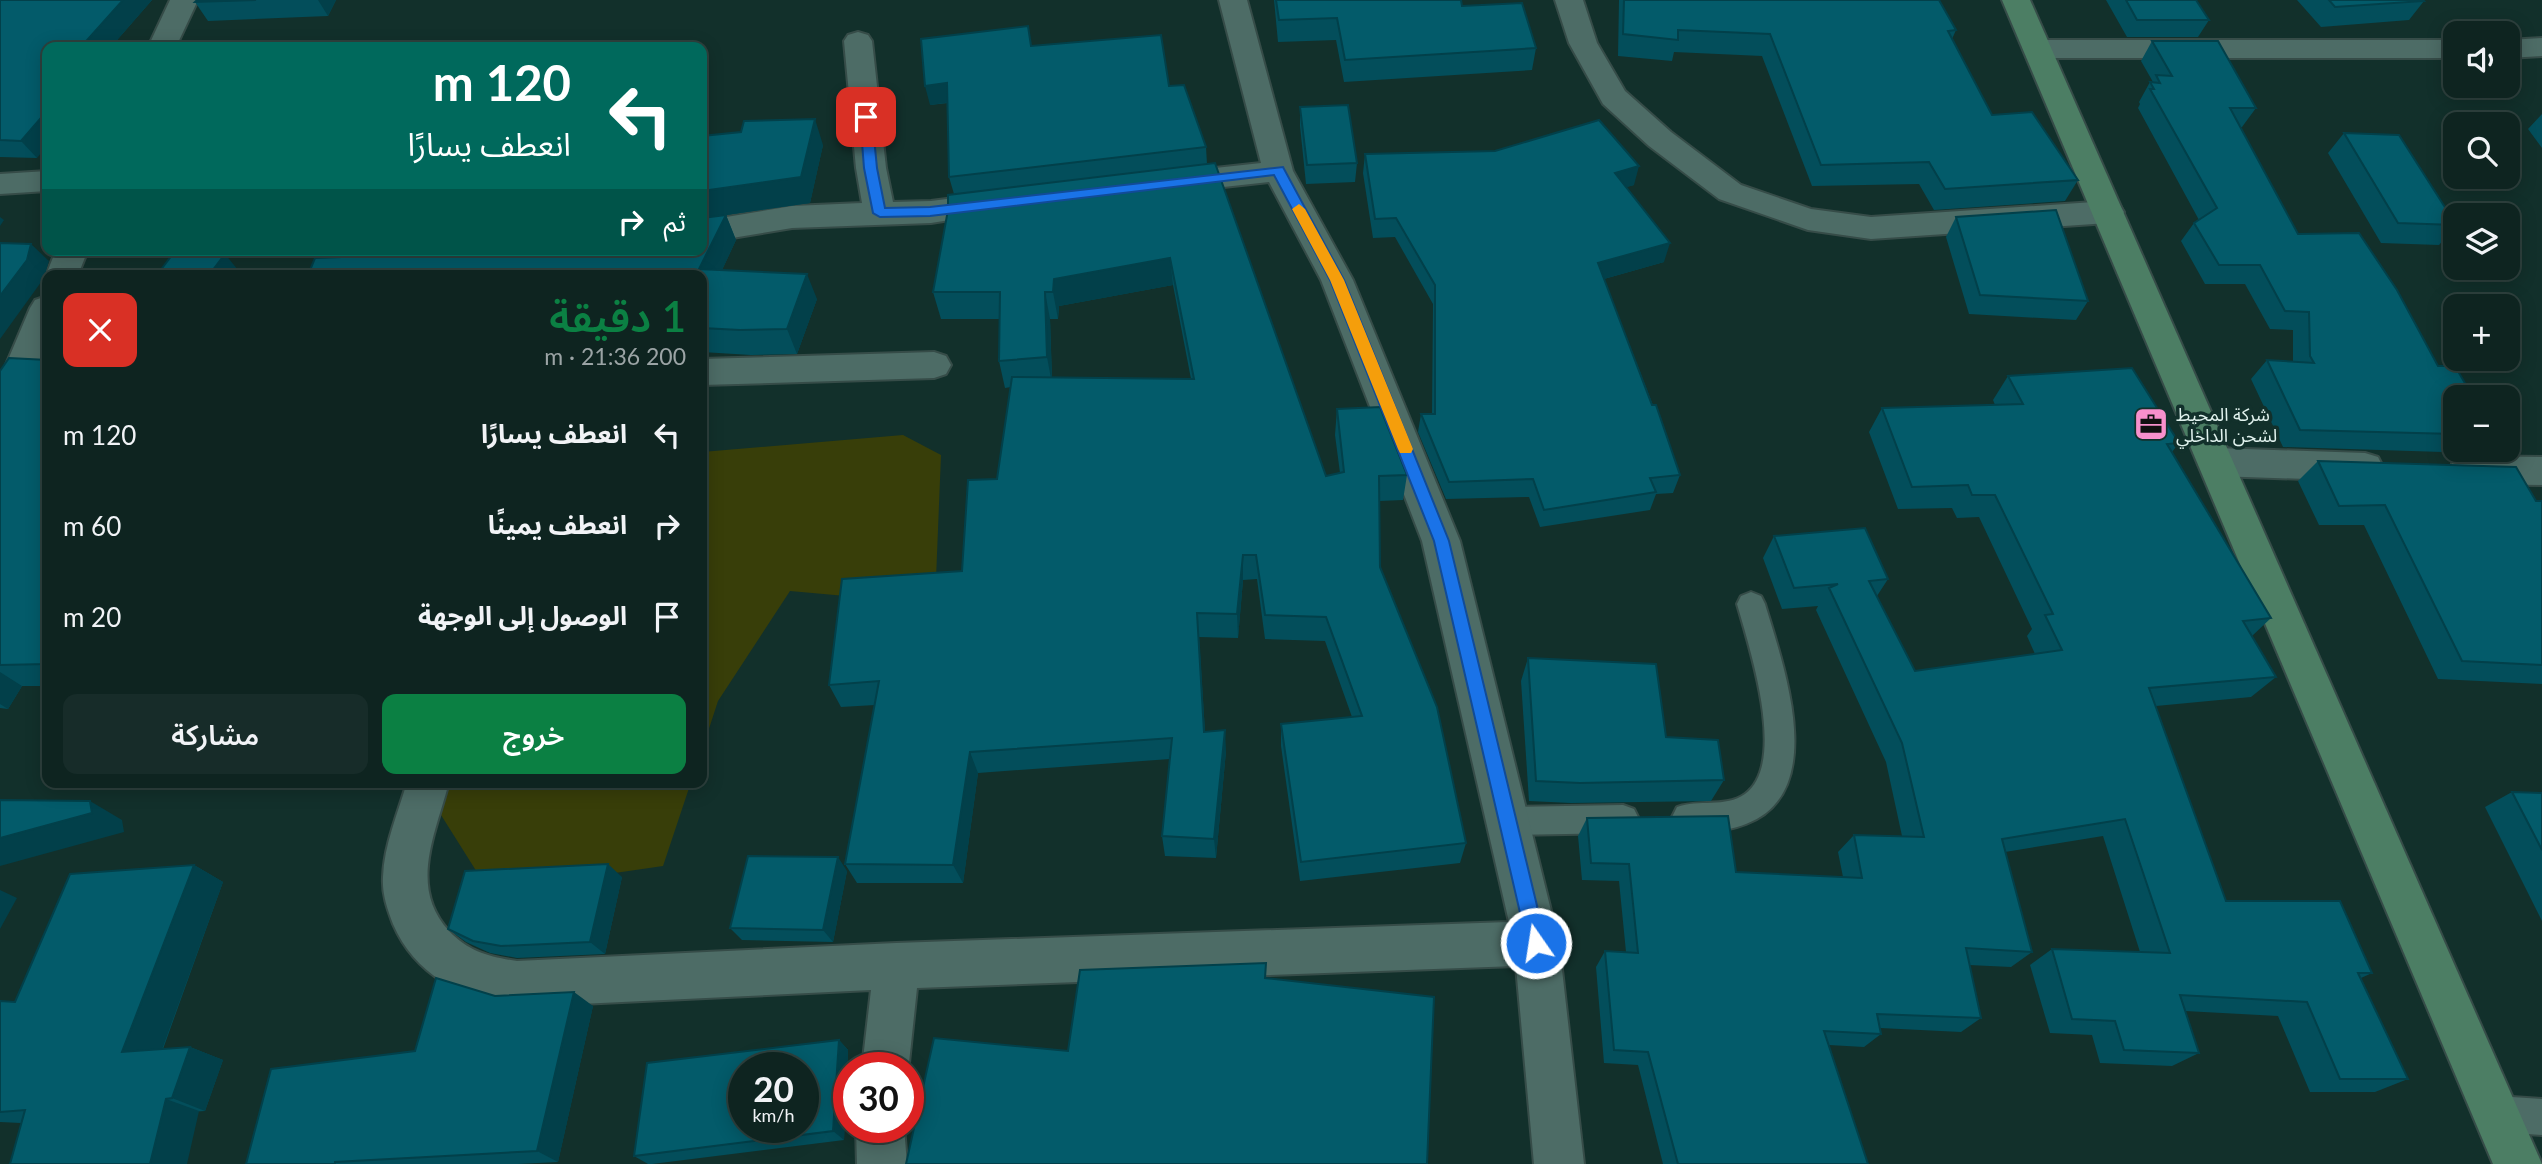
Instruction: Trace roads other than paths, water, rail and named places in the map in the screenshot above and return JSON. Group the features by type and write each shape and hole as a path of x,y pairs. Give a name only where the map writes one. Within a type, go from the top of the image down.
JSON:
{"street":[{"path":"164,42 184,0"},
{"path":"1233,0 1278,170 1337,280 1441,541 1536,943 1559,1164"},
{"path":"1569,0 1583,43 1614,97 1660,139 1730,192 1808,219 1871,228 2108,212"},
{"path":"2016,0 2518,1164"},
{"path":"858,41 871,168 880,213"},
{"path":"2520,48 2542,47"},
{"path":"2037,49 2443,49"},
{"path":"1144,186 1278,170"},
{"path":"0,184 42,181"},
{"path":"707,231 792,217 930,212 1024,201"},
{"path":"341,270 353,256"},
{"path":"22,374 42,321"},
{"path":"707,372 934,365"},
{"path":"2216,462 2392,467"},
{"path":"2432,469 2542,471"},
{"path":"427,788 405,877 410,910 425,939 449,962 480,977 517,984 896,965 1536,943"},
{"path":"888,1052 896,965"},
{"path":"880,1143 881,1164"}],"lane":[{"path":"1507,821 1722,817 1755,805 1768,794 1779,754 1775,692 1751,604"},
{"path":"2497,1114 2542,1117"}],"place":[{"name":"شركة المحيط لشحن الداخلي","path":"2151,424"}]}
